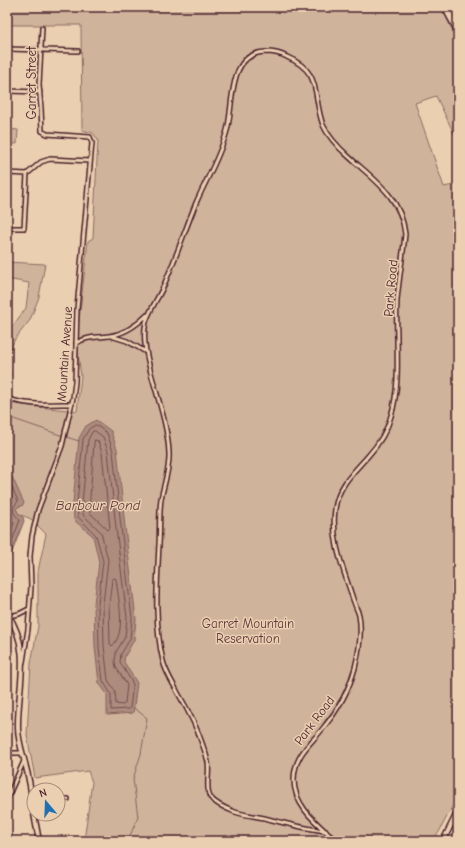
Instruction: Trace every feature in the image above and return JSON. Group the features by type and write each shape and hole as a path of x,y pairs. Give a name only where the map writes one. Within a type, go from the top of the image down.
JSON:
{"highway":[{"path":"445,7 458,31"},
{"path":"452,7 458,20"}],"street":[{"name":"Garret Street","path":"42,28 39,85 42,132 47,134 90,137"},
{"path":"7,49 78,51"},
{"name":"Park Road","path":"326,832 236,812 211,799 208,791 208,762 193,721 167,673 163,662 156,600 161,500 170,455 146,352 145,328 147,319 164,285 183,236 228,131 233,84 240,68 248,58 262,52 277,52 298,61 308,70 316,89 321,118 329,136 334,143 389,194 397,205 404,223 405,234 397,300 395,394 391,417 378,444 342,487 337,497 335,510 334,525 337,549 359,616 360,632 355,668 341,702 324,727 299,757 294,772 295,791 300,805 336,841"},
{"path":"7,91 40,92"},
{"name":"Mountain Avenue","path":"23,664 31,587 31,546 35,518 62,446 72,404 77,309 92,142 90,137"},
{"path":"7,173 27,174 41,162 50,159 90,161"},
{"path":"7,228 24,228 27,174"},
{"name":"Park Road","path":"111,336 133,326 150,313"},
{"name":"Park Road","path":"76,343 87,337 111,336 127,341 146,352"},
{"path":"7,398 42,404 72,404"},
{"path":"29,609 19,614 8,614 18,636 23,664 18,727 22,753 29,782"},
{"path":"7,753 22,753"},
{"path":"7,799 24,761"},
{"path":"443,841 458,811"},
{"path":"314,830 317,826 315,821"},
{"path":"36,822 39,841"}],"green space":[{"name":"Garret Mountain Reservation","path":"7,7 441,7 458,42 458,142 436,96 415,103 444,187 458,184 458,795 439,832 432,841 84,841 92,782 88,771 35,778 27,735 31,663 38,626 38,571 46,534 31,519 19,514 16,509 18,507 14,483 9,470 7,458 7,403 77,411 81,376 78,353 78,329 88,241 93,238 98,140 93,133 82,130 81,25 7,25"},
{"path":"7,129 18,130 17,144 7,143"},
{"path":"7,262 45,264 39,297 30,320 15,339 7,358 7,331 9,331 26,308 29,283 7,279"}],"water":[{"name":"Barbour Pond","path":"96,420 111,431 117,449 136,619 134,640 125,656 124,662 137,683 133,713 107,715 107,694 99,683 95,647 94,604 99,562 93,536 74,520 73,503 79,438 86,426"},
{"path":"7,458 9,470 24,503 16,509 23,517 24,521 7,565"}],"waterway":[{"path":"7,414 11,418 63,436"},
{"path":"66,437 79,441"},
{"path":"125,841 129,838 138,817 133,779 141,754 147,718 134,708"}]}
